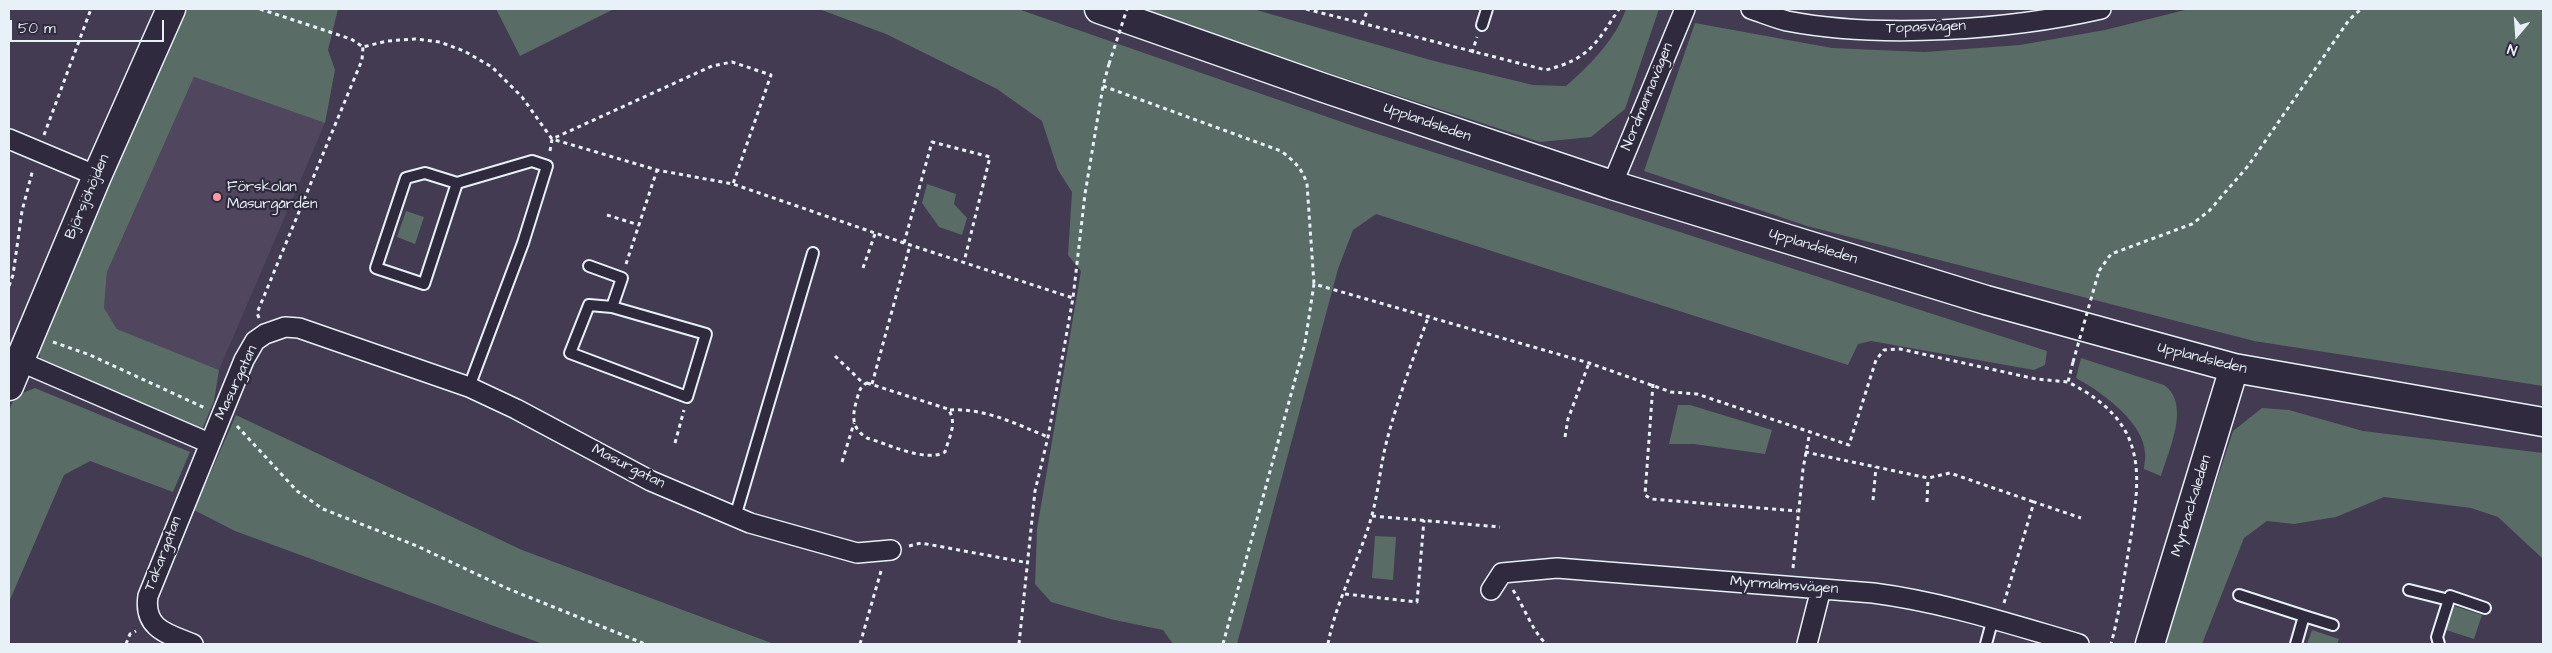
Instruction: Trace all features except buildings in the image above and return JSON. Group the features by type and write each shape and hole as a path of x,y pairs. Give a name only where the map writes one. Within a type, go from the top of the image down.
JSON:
{"street":[{"name":"Björsjöhöjden","path":"14,374 97,176 171,9"},
{"name":"Upplandsleden","path":"1099,9 1321,87 1612,185 1986,300 2234,368 2543,422"},
{"name":"Nordmannavägen","path":"1612,185 1685,9"},
{"name":"Topasvägen","path":"1751,9 1785,20 1848,29 1946,29 2016,23 2102,9"},
{"path":"9,139 97,176"},
{"name":"Masurgatan","path":"209,444 247,355 255,341 264,334 284,327 299,328 469,387 516,408 651,480 735,517 857,553 891,550"},
{"name":"Myrbackaleden","path":"2150,644 2234,368"},
{"path":"14,374 209,444"},
{"name":"Takargatan","path":"193,644 160,630 152,623 146,607 154,579 209,444"},
{"name":"Myrmalmsvägen","path":"1502,573 1557,568 1792,586 1918,599 1996,619 2079,644"},
{"path":"1491,590 1502,573"},
{"path":"1807,644 1821,589"}],"lane":[{"path":"1482,25 1487,9"},
{"path":"458,183 424,284 376,268 406,178 425,173 458,183 532,161 547,166 522,243 469,387"},
{"path":"735,517 813,253"},
{"path":"589,266 622,278 612,307"},
{"path":"589,305 612,307 706,334 687,397 570,353 589,305"},
{"path":"2410,590 2449,600"},
{"path":"2239,595 2333,625"},
{"path":"2439,644 2437,637 2450,596 2485,608"},
{"path":"2296,644 2304,616"},
{"path":"1986,644 1996,619"}],"path":[{"path":"260,9 351,39 363,47 387,41 415,39 440,42 464,51 492,67 510,83 552,139 657,170 733,184 875,234 1073,298"},
{"path":"1019,644 1029,563 1035,491 1048,437 1073,298 1085,194 1103,86 1127,9"},
{"path":"1306,9 1546,70 1564,66 1583,56 1599,41 1619,9"},
{"path":"1362,24 1368,9"},
{"path":"2068,382 2098,271 2111,254 2192,224 2209,211 2248,166 2349,20 2361,9"},
{"path":"264,334 257,313 362,60 363,47"},
{"path":"552,139 712,66 732,62 770,75 733,184"},
{"path":"1103,86 1281,151 1296,162 1304,173 1307,184 1314,284 1305,343 1223,644"},
{"path":"904,243 932,142 990,157 964,262"},
{"path":"622,278 657,170"},
{"path":"607,215 639,225"},
{"path":"863,268 875,234"},
{"path":"872,384 910,245"},
{"path":"1314,284 1429,315 1589,363 1653,384 1671,392 1697,394 1849,445 1876,360 1884,350 1900,349 2036,379 2068,382 2109,410 2127,432 2136,455 2138,480 2136,505 2111,644"},
{"path":"1328,644 1333,618 1345,594 1372,516 1384,450 1396,408 1429,315"},
{"path":"30,333 90,355 221,415 236,425 297,491 322,509 417,546 504,588 645,644"},
{"path":"835,356 864,384 872,384 949,410 979,412 998,417 1048,437"},
{"path":"1565,437 1568,419 1589,363"},
{"path":"864,384 852,415 859,433 867,438 926,456 938,456 945,452 954,423 949,410"},
{"path":"1653,384 1645,495 1651,499 1798,511"},
{"path":"675,443 687,397"},
{"path":"842,462 854,423"},
{"path":"1792,586 1798,511 1805,452 1810,431"},
{"path":"1805,452 1928,478 1950,473 2081,518"},
{"path":"1874,500 1876,467"},
{"path":"1928,478 1928,502"},
{"path":"1996,619 2034,502"},
{"path":"1372,516 1500,527"},
{"path":"1345,594 1416,602 1424,520"},
{"path":"860,644 879,575 891,550 921,543 1029,563"},
{"path":"1502,573 1525,607 1536,635 1546,644"}],"shaded area":[{"name":"Förskolan Masurgården","path":"194,77 325,123 219,370 117,329 104,308 107,272"}],"green space":[{"path":"183,9 338,9 328,50 335,70 325,123 194,77 107,272 104,308 117,329 219,370 214,401 201,432 41,363 38,343"},
{"path":"496,9 614,9 520,56"},
{"path":"819,9 1018,9 1362,129 2047,351 2045,365 2034,370 1871,341 1858,344 1848,365 1376,214 1353,230 1338,269 1237,644 1173,644 1163,630 1110,619 1051,602 1035,584 1037,529 1081,271 1068,255 1072,192 1058,170 1042,121 997,89 886,34"},
{"path":"1140,9 1253,9 1434,61 1533,85 1566,86 1584,70 1609,41 1626,9 1659,9 1625,109 1591,137 1540,142 1139,11"},
{"path":"2189,9 2543,9 2543,386 2254,341 1807,226 1644,171 1695,23 1832,48 1924,52 2020,45 2105,30"},
{"path":"927,184 956,194 954,204 967,218 962,235 939,227 922,203"},
{"path":"406,211 424,217 415,244 397,237"},
{"path":"2081,358 2164,385 2172,393 2176,404 2176,428 2161,476 2144,469 2143,441 2129,419 2108,399 2076,378"},
{"path":"35,388 190,452 173,492 90,461 64,475 9,602 9,411 15,396"},
{"path":"1678,405 1690,405 1772,430 1765,454 1694,444 1669,444"},
{"path":"2262,408 2289,410 2363,431 2543,453 2543,559 2498,517 2471,508 2384,497 2336,517 2294,524 2267,521 2244,538 2202,644 2163,644 2233,431"},
{"path":"236,415 522,550 774,644 543,644 235,531 194,510"},
{"path":"1375,536 1396,537 1393,580 1372,578"},
{"path":"2454,606 2482,615 2474,639 2446,630"},
{"path":"2312,630 2339,639 2337,644 2307,644"}],"place":[{"name":"Förskolan Masurgården","path":"217,197"}]}
